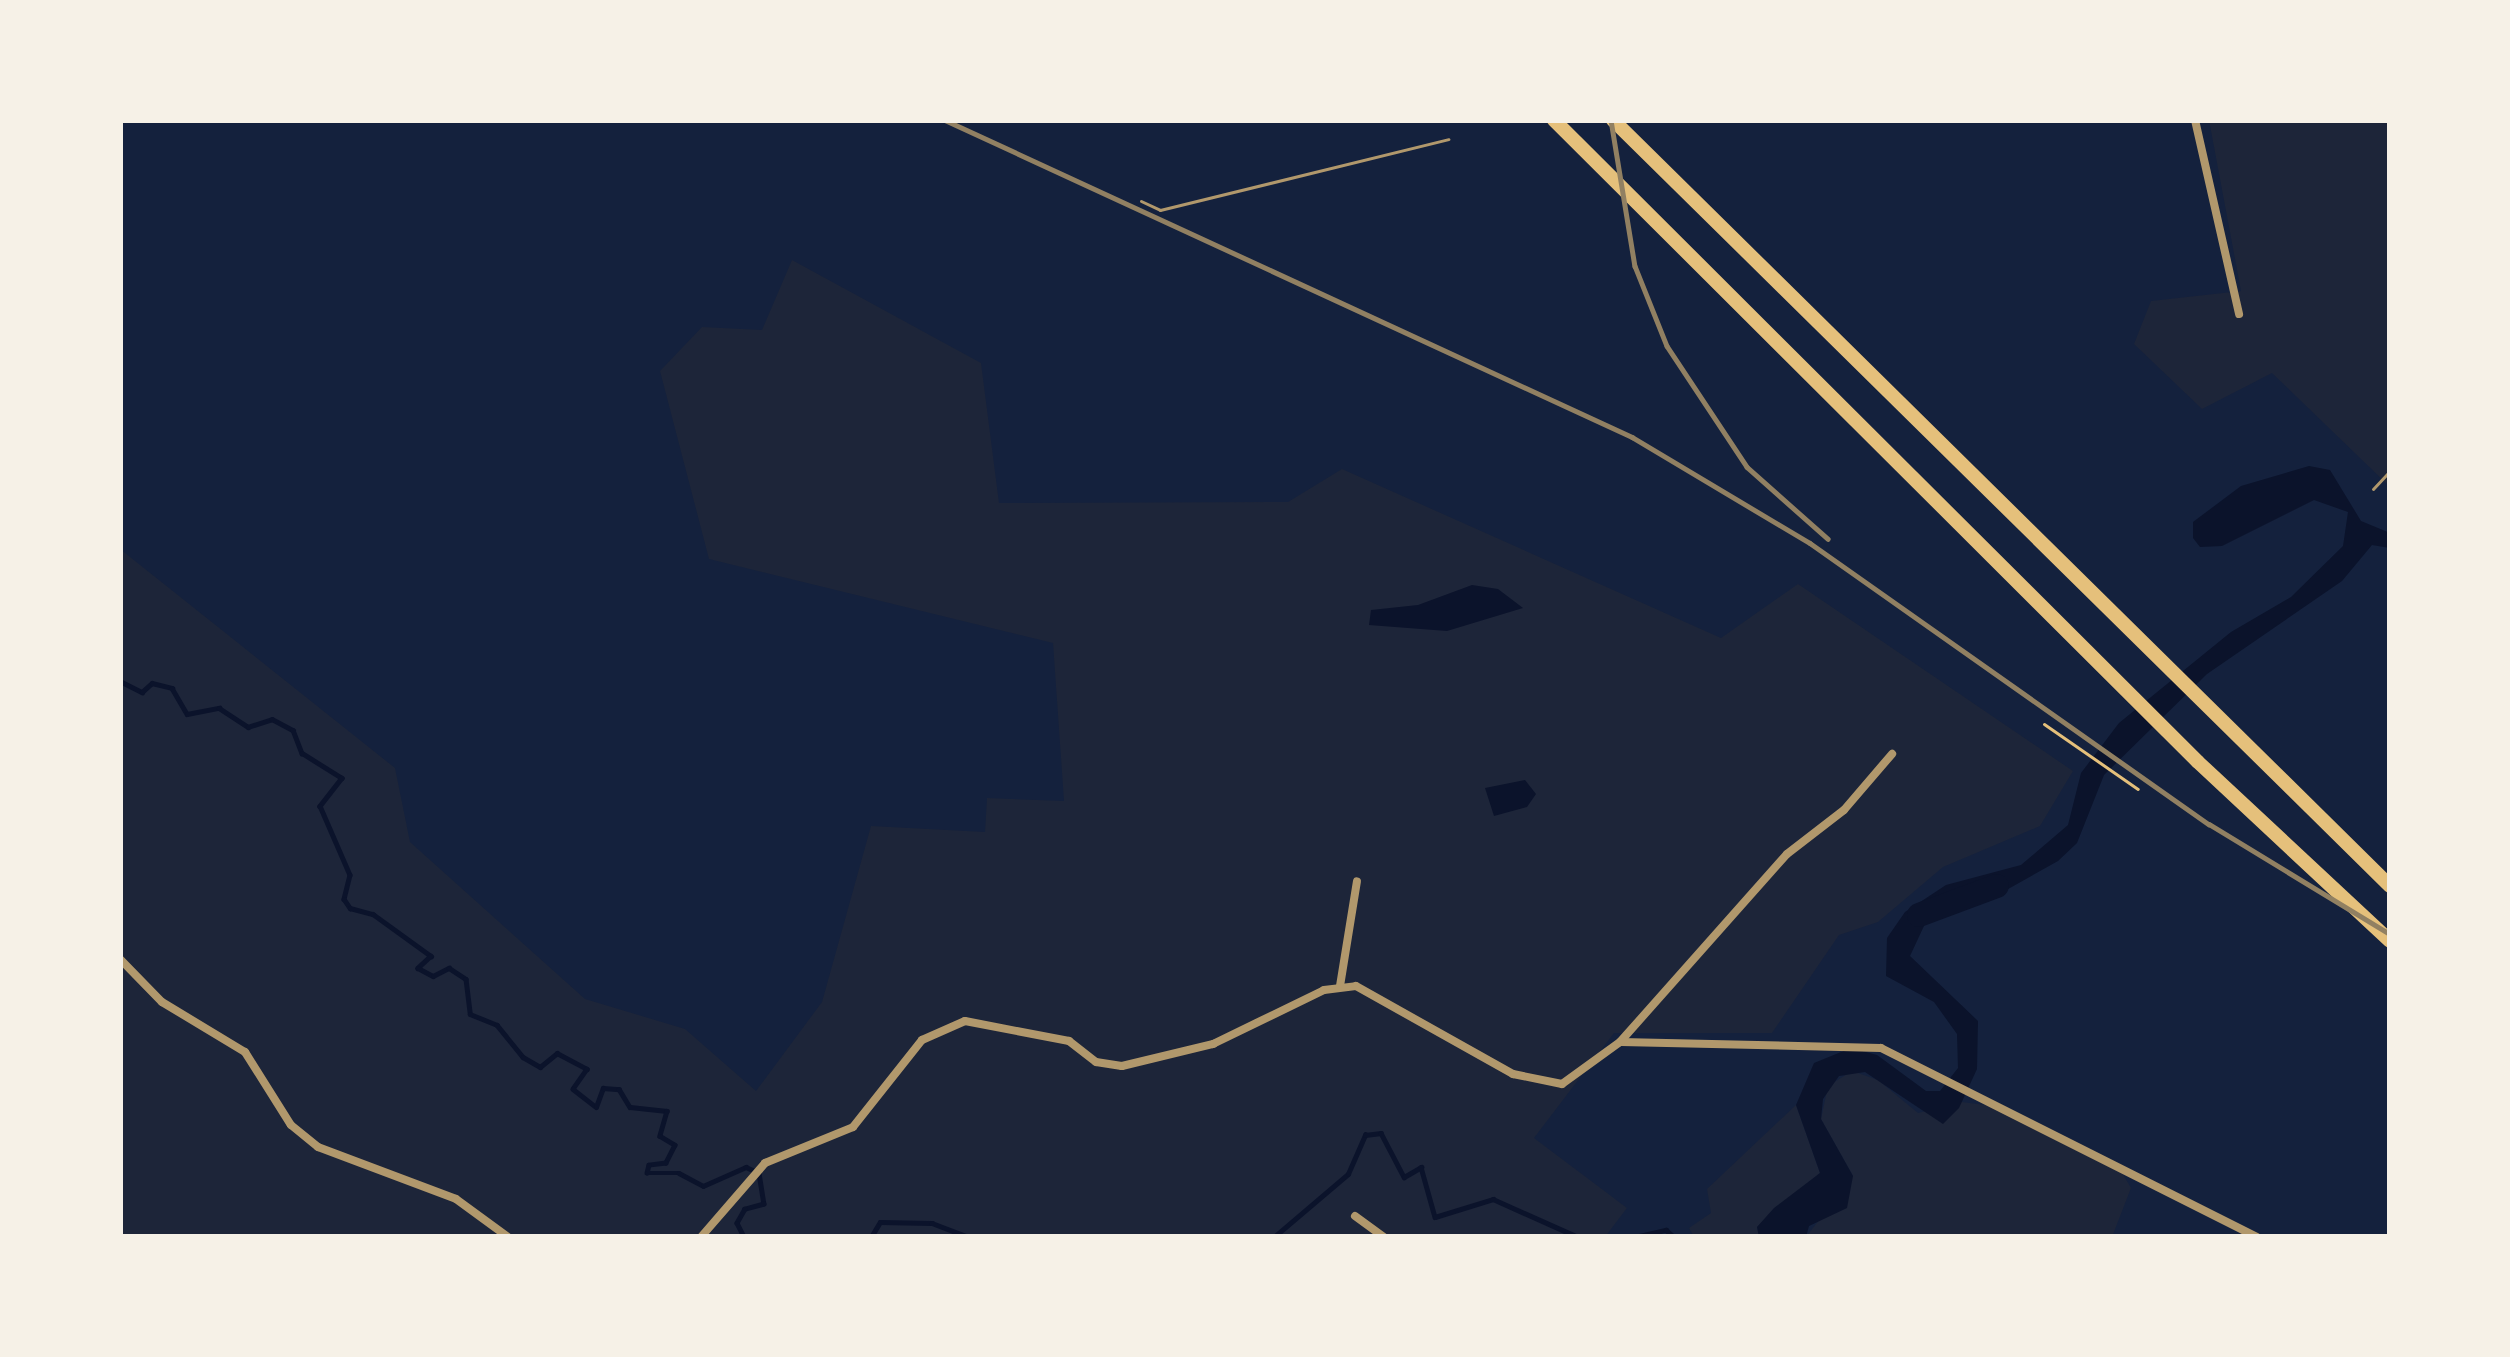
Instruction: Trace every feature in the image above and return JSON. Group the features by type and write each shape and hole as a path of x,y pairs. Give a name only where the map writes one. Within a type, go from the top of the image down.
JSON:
{"highway":[{"path":"1554,120 2198,762 2390,941"},
{"path":"1613,120 2390,886"}],"street":[{"path":"2195,120 2240,314"},
{"path":"701,1237 765,1163 853,1127 902,1060 940,1027 965,1021 1051,1036 1096,1062 1123,1066 1213,1044 1340,986 1374,990 1543,1085 1580,1076 1620,1042 1787,854 1844,810 1892,754"},
{"path":"1340,986 1357,881"},
{"path":"120,959 162,1002 245,1052 292,1125 318,1148 455,1198 508,1237"},
{"path":"1620,1042 1852,1042 1938,1076 2257,1237"},
{"path":"1355,1216 1384,1237"}],"lane":[{"path":"1141,201 1160,210 1448,139"},
{"path":"2373,489 2390,471"}],"path":[{"path":"2044,724 2138,789"}],"shaded area":[{"path":"2209,120 2390,120 2390,487 2272,373 2202,409 2134,344 2151,301 2241,291"},
{"path":"792,260 981,363 999,503 1288,502 1342,469 1721,638 1798,584 2073,771 2040,826 1943,867 1878,922 1839,935 1772,1033 1614,1033 1534,1138 1627,1208 1605,1237 120,1237 120,549 395,768 410,842 585,999 685,1029 756,1091 822,1002 871,826 985,832 987,798 1064,801 1053,643 709,559 660,371 702,327 762,330"},
{"path":"2309,466 2330,470 2361,521 2390,533 2390,548 2372,545 2342,581 2207,674 2104,775 2077,843 2058,861 2001,893 1949,900 1930,913 1910,956 1978,1021 1977,1069 1959,1108 1943,1124 1865,1072 1839,1076 1823,1099 1821,1119 1853,1176 1847,1208 1809,1226 1806,1237 1759,1237 1757,1227 1774,1208 1820,1173 1796,1105 1814,1063 1851,1048 1877,1055 1926,1091 1940,1091 1958,1068 1957,1034 1934,1002 1886,976 1887,938 1905,912 1946,885 2021,865 2068,825 2081,773 2119,723 2231,632 2291,597 2343,546 2348,512 2314,500 2222,546 2200,547 2193,538 2193,522 2241,486"},
{"path":"1472,585 1498,589 1523,608 1447,631 1369,625 1371,610 1418,605"},
{"path":"1525,780 1536,794 1527,807 1494,816 1485,788"},
{"path":"1852,1071 1878,1080 1918,1113 1962,1102 1993,1106 2121,1171 2131,1188 2112,1237 1806,1237 1853,1176 1821,1119 1828,1086"},
{"path":"1796,1105 1820,1173 1757,1227 1759,1237 1694,1237 1689,1228 1711,1213 1707,1189"}],"waterway":[{"path":"120,681 142,692 152,683 172,688 187,714 219,708 248,727 272,719 293,730 302,753 342,778 320,806 350,875 344,899 350,908 373,914 431,956 418,968 433,976 449,968 466,979 470,1014 497,1025 523,1057 540,1067 557,1053 587,1069 573,1089 596,1107 603,1088 619,1089 630,1107 667,1111 660,1136 675,1145 666,1163 649,1165 647,1173 679,1173 703,1186 746,1167 759,1173 764,1204 745,1209 737,1223 744,1237"},
{"path":"1919,915 1997,886"},
{"path":"1274,1237 1348,1174 1365,1135 1381,1133 1404,1177 1421,1167 1435,1217 1493,1199 1578,1237"},
{"path":"871,1237 880,1222 932,1223 968,1237"},
{"path":"1635,1237 1666,1230 1674,1237"}],"railway":[{"path":"945,120 1632,437 1810,543 2209,824 2390,934"},
{"path":"1611,120 1635,266 1667,346 1747,467 1828,539"}]}
